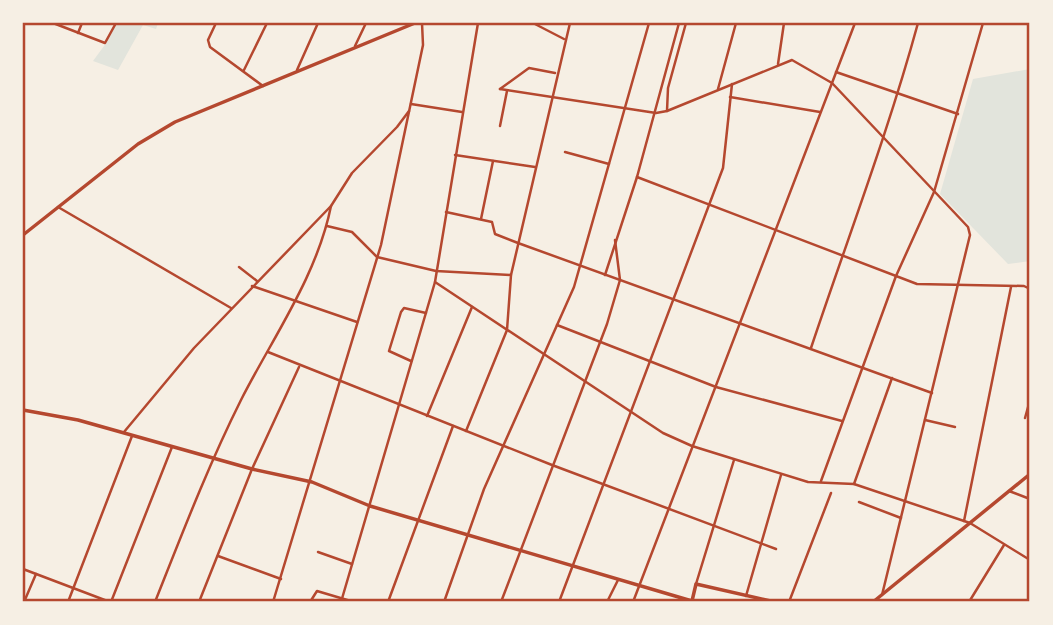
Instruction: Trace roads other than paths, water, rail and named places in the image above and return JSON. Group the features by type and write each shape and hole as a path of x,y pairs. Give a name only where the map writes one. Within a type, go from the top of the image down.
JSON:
{"street":[{"path":"52,23 107,42 117,23"},
{"path":"78,33 82,23"},
{"path":"216,23 207,43 263,86"},
{"path":"244,70 267,23"},
{"path":"297,70 318,23"},
{"path":"354,49 366,23"},
{"path":"23,235 157,132 216,103 415,23"},
{"path":"273,602 312,482 338,381 376,257 412,103 423,45 422,23"},
{"path":"342,601 435,282 478,23"},
{"path":"533,23 565,39"},
{"path":"466,431 507,330 511,275 556,73 570,23"},
{"path":"444,602 503,446 580,266 627,109 649,23"},
{"path":"605,275 656,113 679,23"},
{"path":"667,111 668,88 687,23"},
{"path":"718,89 736,23"},
{"path":"778,64 784,23"},
{"path":"633,602 855,23"},
{"path":"810,349 881,136 899,94 918,23"},
{"path":"821,481 896,276 934,192 983,23"},
{"path":"556,73 529,68 500,89 551,99 656,113 667,111 788,60 796,61 832,83 970,230 883,595"},
{"path":"836,72 958,114"},
{"path":"559,602 709,205 727,150 732,84"},
{"path":"500,126 507,91"},
{"path":"730,97 820,112"},
{"path":"412,103 463,112"},
{"path":"124,433 194,348 331,206 352,173 397,127 412,103"},
{"path":"565,152 610,164"},
{"path":"455,155 536,167"},
{"path":"481,219 493,161"},
{"path":"637,177 917,284 1029,288"},
{"path":"155,602 212,458 294,301 327,226 331,206"},
{"path":"58,207 232,308"},
{"path":"445,212 493,223 495,234 518,243 932,393"},
{"path":"327,226 352,232 376,257 436,271 511,275"},
{"path":"501,602 600,342 620,280 615,240"},
{"path":"239,267 257,281"},
{"path":"435,282 630,413 692,446 808,482 854,484 905,501 970,523 1030,560"},
{"path":"252,286 357,322"},
{"path":"964,521 1011,287"},
{"path":"427,416 472,307"},
{"path":"411,361 389,351 401,312 404,309 426,313"},
{"path":"557,325 716,387 842,421"},
{"path":"268,352 603,485 776,549"},
{"path":"199,602 252,469 299,366"},
{"path":"854,484 892,378"},
{"path":"1025,418 1030,400"},
{"path":"23,410 312,482 370,506 692,601 734,459"},
{"path":"925,420 956,427"},
{"path":"388,602 453,426"},
{"path":"68,602 132,436"},
{"path":"23,569 111,602 172,447"},
{"path":"746,596 782,474"},
{"path":"873,602 1030,474"},
{"path":"1009,491 1030,499"},
{"path":"789,602 831,493"},
{"path":"859,502 901,518"},
{"path":"969,602 1004,544"},
{"path":"318,552 352,564"},
{"path":"218,555 281,579"},
{"path":"24,602 36,574"},
{"path":"607,602 618,580"},
{"path":"695,584 775,602"},
{"path":"310,602 316,591 342,601 354,602"}]}
